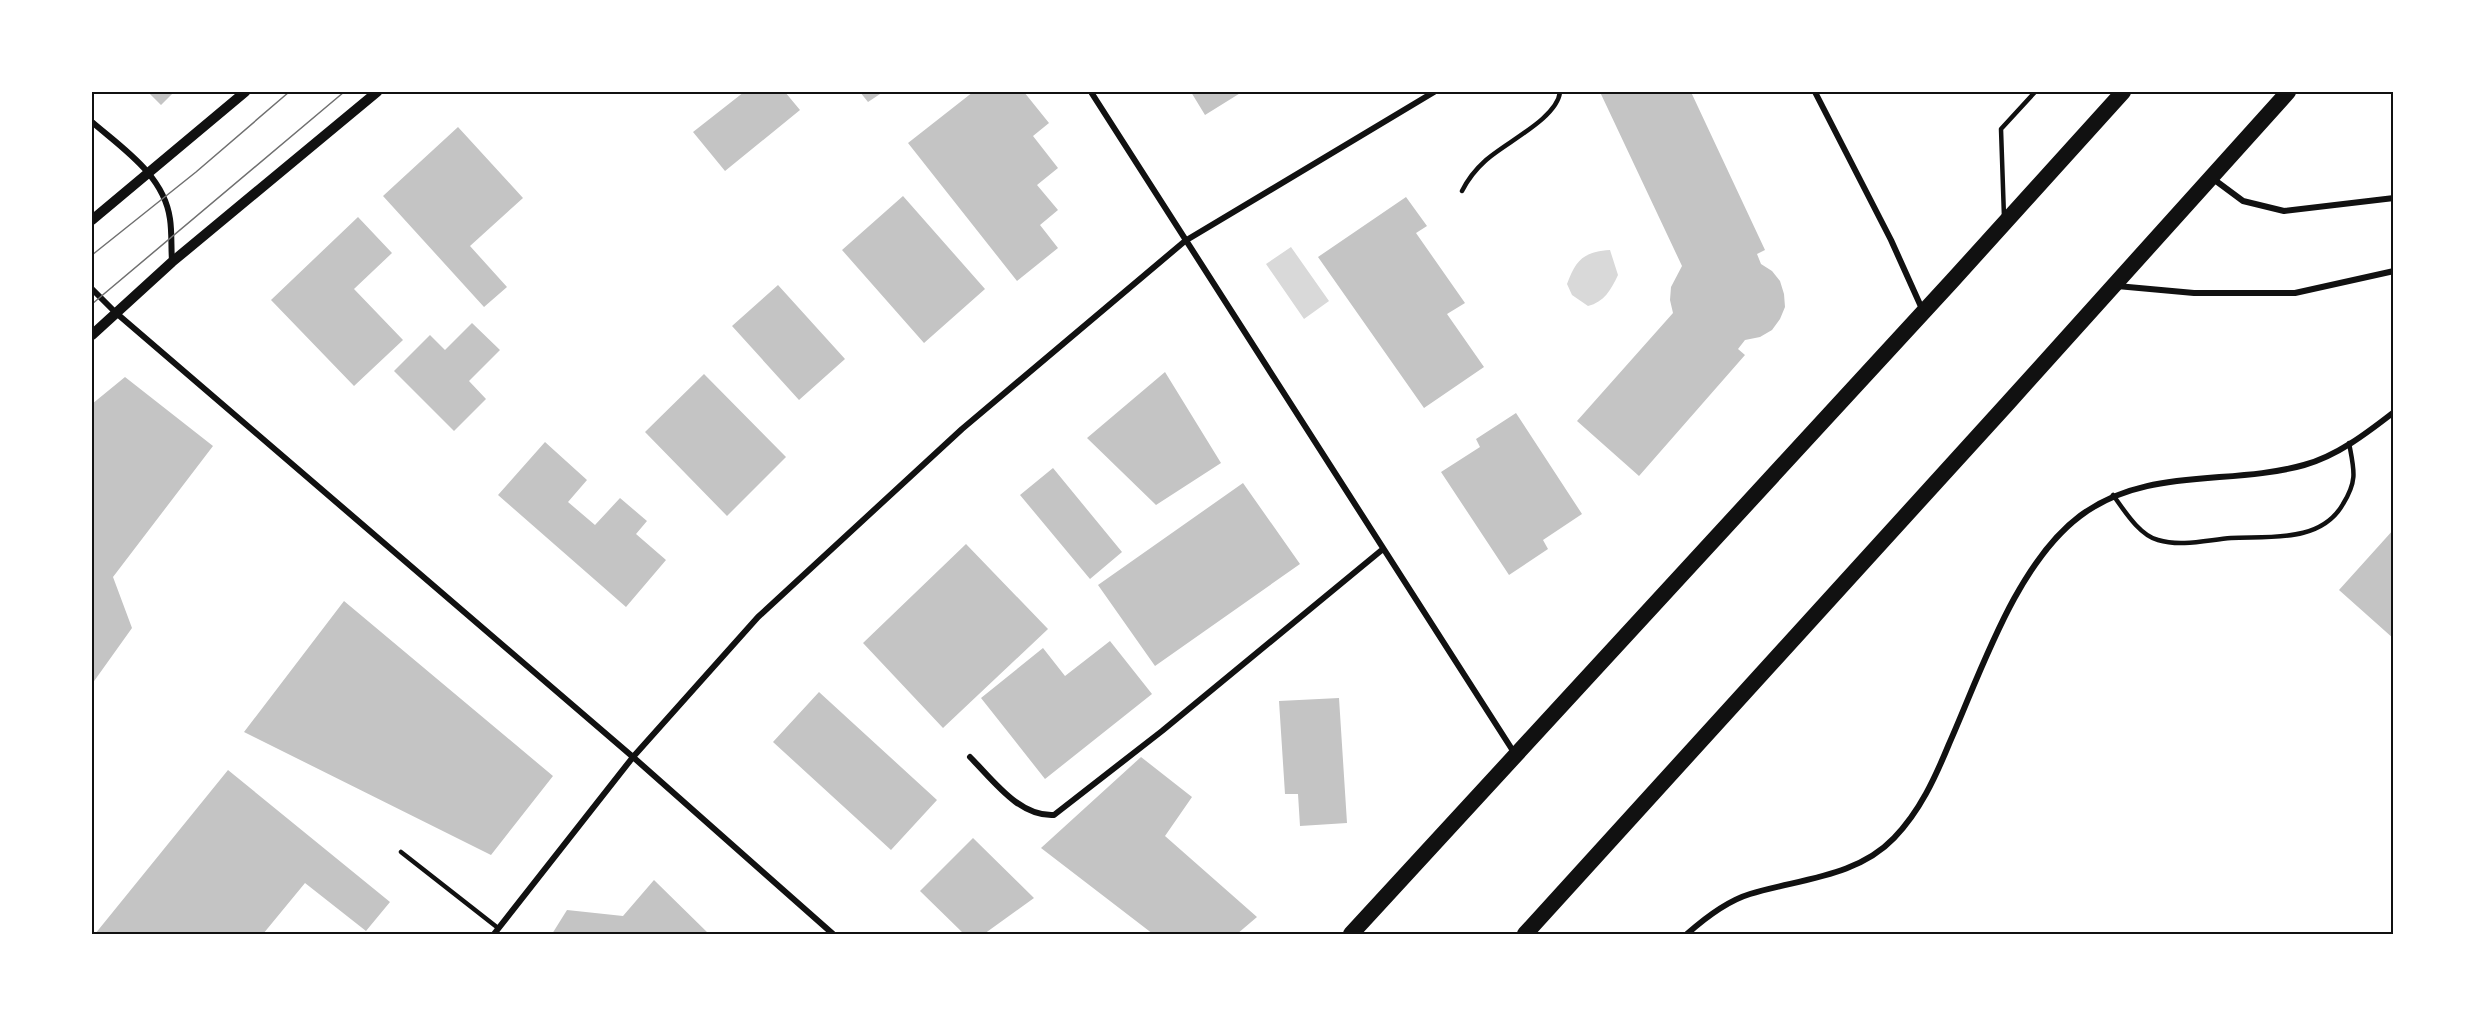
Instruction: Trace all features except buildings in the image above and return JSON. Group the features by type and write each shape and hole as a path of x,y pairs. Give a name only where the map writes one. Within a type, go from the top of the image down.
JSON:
{"highway":[{"path":"1351,934 2123,92"},
{"path":"1525,934 2288,92"}],"street":[{"path":"92,220 245,92"},
{"path":"92,336 115,312 172,262 377,92"},
{"path":"1091,92 1515,754"},
{"path":"494,934 633,757 759,617 962,429 1185,241 1434,92"},
{"path":"1815,92 1891,240 1923,311"},
{"path":"92,122 148,172 163,197 170,218 172,262"},
{"path":"2211,177 2243,201 2284,211 2394,198"},
{"path":"2114,286 2194,293 2295,293 2394,271"},
{"path":"92,289 115,312 633,757 833,934"},
{"path":"1687,934 1719,909 1748,894 1857,866 1893,839 1929,790 2006,616 2030,572 2055,538 2080,515 2113,495 2142,486 2177,480 2279,471 2324,458 2394,412"},
{"path":"970,758 1023,808 1041,816 1054,815 1162,731 1383,549"}],"lane":[{"path":"1462,191 1470,177 1486,160 1548,114 1560,92"},
{"path":"2004,223 2001,129 2035,92"},
{"path":"2113,495 2140,529 2156,540 2184,543 2295,535 2320,528 2338,514 2353,488 2354,467 2349,443"},
{"path":"401,852 498,928"}],"shaded area":[{"path":"1291,247 1329,301 1304,319 1266,264"},
{"path":"1610,250 1618,275 1606,295 1598,302 1588,306 1572,295 1567,284 1577,263 1587,255"}],"tram line":[{"path":"92,255 196,172 289,92"},
{"path":"92,304 344,92"}]}
